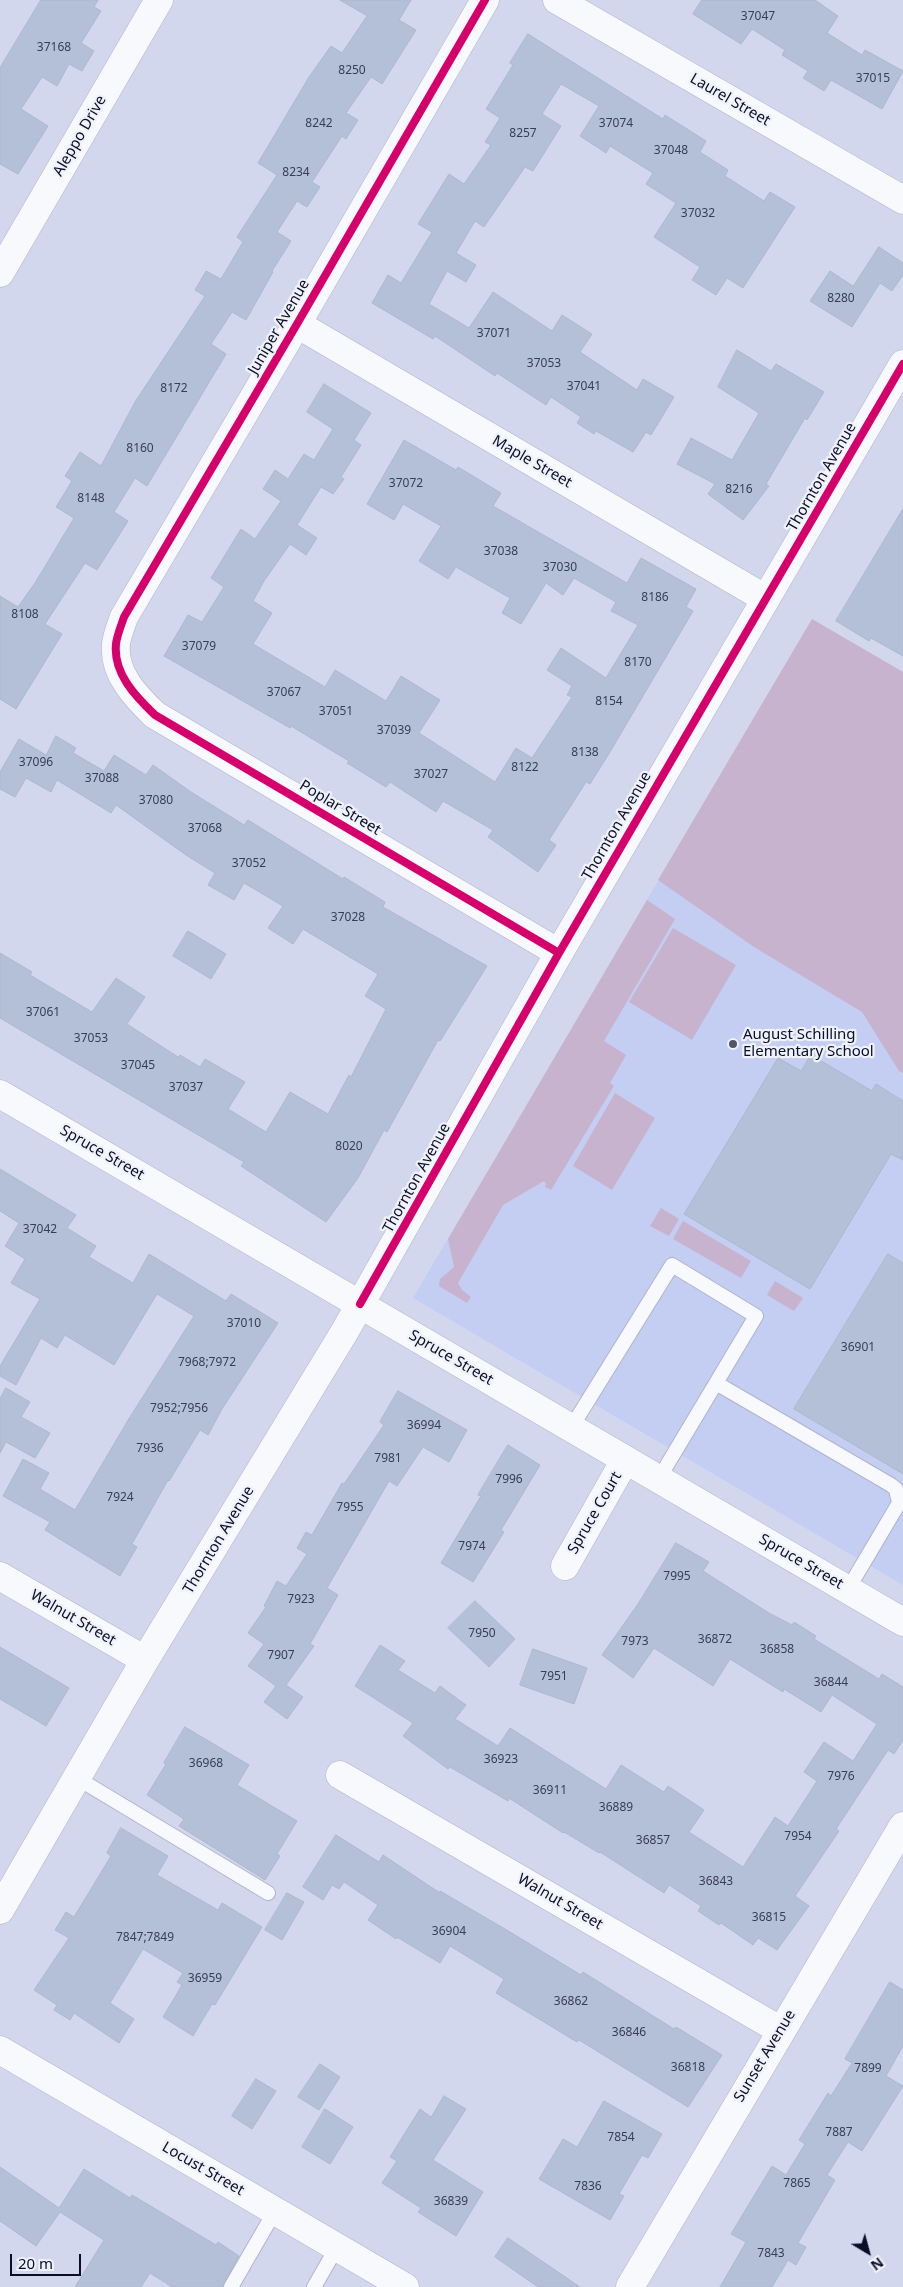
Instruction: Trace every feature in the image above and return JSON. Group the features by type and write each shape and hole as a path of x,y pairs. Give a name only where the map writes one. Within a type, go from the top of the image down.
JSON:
{"street":[{"name":"Aleppo Drive","path":"0,273 159,0"},
{"name":"Juniper Avenue","path":"121,673 116,645 124,617 297,324 484,0"},
{"name":"Laurel Street","path":"557,0 903,200"},
{"name":"Maple Street","path":"297,324 766,599"},
{"name":"Thornton Avenue","path":"0,1910 145,1660 360,1304 559,953 903,364"},
{"name":"Poplar Street","path":"121,673 136,697 154,715 559,953"},
{"name":"Spruce Street","path":"0,1094 903,1622"},
{"name":"Spruce Court","path":"565,1566 625,1460"},
{"name":"Walnut Street","path":"0,1576 145,1660"},
{"name":"Walnut Street","path":"340,1775 780,2030"},
{"name":"Sunset Avenue","path":"630,2287 780,2030 903,1826"},
{"name":"Locust Street","path":"0,2050 405,2287"}],"lane":[{"path":"571,1428 672,1265 756,1316 658,1480"},
{"path":"716,1383 896,1489 899,1503 848,1589"},
{"path":"77,1778 268,1893"},
{"path":"231,2287 274,2211"},
{"path":"314,2287 338,2247"}],"shaded area":[{"name":"August Schilling Elementary School","path":"812,619 903,672 903,1585 413,1298"},
{"path":"812,619 903,672 903,1073 899,1071 862,1012 754,947 658,880"},
{"path":"647,900 675,919 604,1041 626,1055 610,1083 614,1086 551,1190 545,1187 544,1181 503,1205 458,1283 462,1290 471,1297 467,1303 439,1286 440,1279 454,1267 448,1239"},
{"path":"673,928 736,965 692,1040 629,1002"},
{"path":"615,1093 655,1118 612,1190 573,1166"},
{"path":"661,1208 679,1219 669,1236 650,1226"},
{"path":"683,1221 751,1261 741,1278 673,1239"},
{"path":"775,1281 803,1298 794,1311 767,1295"}],"building":[{"path":"41,0 98,0 94,7 101,11 81,43 94,51 82,71 69,64 57,86 42,77 21,109 48,126 18,174 0,164 0,68"},
{"path":"340,0 411,0 399,20 416,30 382,84 371,77 346,113 358,120 346,139 342,136 312,182 320,187 307,207 297,201 277,232 291,241 272,271 246,320 232,312 211,344 226,354 147,486 135,478 114,512 128,521 97,570 85,563 45,624 62,634 16,709 0,699 0,596 18,607 35,583 74,518 56,507 72,481 65,476 80,452 101,466 135,402 205,296 195,290 206,271 221,279 243,242 237,237 277,175 258,163 309,77 331,46 342,53 367,16"},
{"path":"702,0 815,0 838,16 827,33 862,55 865,50 903,71 882,109 831,80 824,91 803,78 808,71 782,55 785,50 752,29 741,44 693,14"},
{"path":"528,34 663,119 665,115 706,141 700,152 728,170 725,176 764,201 770,192 795,207 743,288 727,278 716,295 692,280 700,267 654,237 676,203 646,184 653,173 610,146 606,153 580,136 599,106 561,84 542,114 561,126 533,171 525,167 484,227 475,221 456,253 476,265 466,282 447,271 429,304 469,328 493,292 552,331 562,315 592,334 580,352 637,390 643,379 674,397 651,435 646,432 633,452 596,431 594,434 577,423 581,417 551,397 546,405 497,373 495,376 435,336 433,339 372,303 388,275 401,283 432,232 418,224 449,174 464,184 491,145 485,142 500,118 486,109 513,65 510,63"},
{"path":"879,247 903,263 903,275 892,291 880,283 852,327 810,301 830,271 853,286"},
{"path":"737,350 771,371 776,364 824,392 807,420 805,418 766,484 769,486 743,520 708,494 715,484 677,464 691,438 732,460 759,413 718,387"},
{"path":"324,384 371,413 354,440 361,445 341,477 344,479 333,494 321,487 297,525 317,538 306,555 290,544 264,581 253,601 272,613 253,644 325,687 335,670 386,701 401,676 440,700 419,733 495,782 516,748 532,758 572,697 567,695 572,686 547,670 561,648 606,678 638,625 611,611 616,602 574,578 563,595 546,583 521,624 502,613 510,598 456,567 448,579 419,561 441,526 403,504 394,520 367,504 404,440 456,470 458,467 501,493 493,506 627,583 641,558 696,589 686,607 693,611 590,784 586,782 549,840 556,845 538,872 488,837 493,830 443,801 436,812 390,782 386,787 347,763 349,761 291,726 290,728 164,656 188,615 202,622 224,587 211,578 241,529 255,539 281,501 263,489 275,470 288,479 304,454 314,460 333,429 307,412"},
{"path":"903,509 903,656 871,638 869,641 836,621"},
{"path":"56,736 76,748 73,753 104,771 114,755 146,775 153,765 191,792 244,825 248,820 343,879 344,877 385,902 383,907 487,966 440,1041 438,1040 387,1132 384,1130 358,1178 326,1222 241,1166 244,1162 0,1018 0,953 32,972 30,975 92,1012 116,978 145,997 127,1024 178,1057 180,1055 200,1067 205,1059 245,1082 228,1109 266,1132 290,1092 328,1114 349,1075 351,1077 386,1009 365,996 378,974 303,929 293,944 268,928 283,906 244,883 234,900 208,885 215,873 186,855 116,805 111,813 57,780 51,792 26,778 15,797 0,789 0,772 19,739 46,755"},
{"path":"188,931 226,954 211,979 173,956"},
{"path":"811,1055 872,1091 876,1084 903,1101 903,1160 891,1154 810,1289 684,1214 778,1058 801,1071"},
{"path":"0,1169 76,1215 67,1228 96,1246 89,1257 133,1283 149,1254 226,1301 231,1294 278,1323 222,1409 208,1435 200,1430 168,1480 132,1544 137,1547 120,1576 45,1530 50,1522 3,1496 23,1459 49,1473 40,1489 75,1510 130,1417 194,1316 157,1294 114,1365 65,1335 57,1348 41,1338 16,1385 0,1376 0,1366 40,1299 11,1283 25,1259 5,1246 19,1223 0,1211"},
{"path":"888,1254 903,1263 903,1474 794,1409"},
{"path":"6,1388 30,1402 21,1417 50,1433 35,1458 6,1442 0,1453 0,1399"},
{"path":"398,1391 467,1430 449,1462 423,1447 397,1486 389,1481 327,1588 338,1595 310,1644 314,1646 286,1685 303,1697 287,1719 264,1702 276,1686 248,1666 264,1644 248,1633 266,1607 264,1606 277,1581 286,1586 307,1554 297,1548 306,1532 312,1535 342,1483 344,1484 384,1425 380,1422"},
{"path":"508,1445 540,1465 501,1530 504,1532 473,1582 441,1563 481,1496 478,1495"},
{"path":"676,1543 709,1562 703,1571 769,1613 792,1625 794,1622 816,1636 814,1639 879,1679 882,1674 903,1687 903,1740 894,1754 888,1750 836,1829 839,1831 795,1896 809,1906 777,1950 758,1938 753,1945 721,1923 719,1925 698,1911 701,1906 669,1885 664,1893 600,1852 563,1833 509,1798 508,1801 450,1767 448,1769 403,1736 413,1723 355,1686 380,1645 405,1661 398,1670 435,1693 440,1686 466,1705 455,1719 498,1746 510,1728 606,1789 621,1765 664,1792 668,1786 704,1810 689,1832 743,1867 775,1817 788,1826 817,1781 804,1772 824,1742 853,1761 877,1724 832,1695 821,1712 784,1689 783,1692 730,1659 713,1686 654,1648 633,1678 602,1655 638,1604"},
{"path":"475,1601 515,1639 489,1667 448,1628"},
{"path":"0,1647 69,1688 46,1726 0,1699"},
{"path":"533,1649 587,1668 574,1704 520,1685"},
{"path":"185,1727 249,1765 237,1785 297,1821 277,1854 280,1856 265,1880 179,1826 184,1819 147,1795"},
{"path":"121,1828 168,1856 157,1875 218,1910 222,1903 262,1927 215,2005 212,2004 193,2036 163,2017 182,1985 177,1982 183,1973 143,1949 110,2003 134,2019 119,2043 74,2013 70,2020 54,2010 57,2005 34,1990 69,1938 55,1930 66,1912 74,1917 111,1856 107,1853"},
{"path":"336,1835 379,1862 383,1855 440,1893 440,1891 581,1975 583,1972 674,2029 676,2027 722,2055 688,2107 579,2040 577,2042 496,1993 504,1979 450,1946 440,1963 397,1937 396,1939 368,1920 378,1905 344,1882 339,1889 332,1885 323,1900 303,1887"},
{"path":"287,1893 304,1902 282,1940 265,1930"},
{"path":"890,1982 903,1990 903,2046 886,2076 903,2086 862,2151 848,2142 827,2175 835,2180 798,2243 806,2247 796,2265 788,2260 772,2287 720,2287 746,2242 731,2234 772,2166 786,2175 805,2144 799,2140 828,2093 831,2096 852,2063 845,2059"},
{"path":"320,2064 340,2077 319,2110 298,2097"},
{"path":"256,2079 276,2091 252,2129 232,2116"},
{"path":"444,2096 466,2109 433,2160 483,2192 456,2236 418,2212 421,2208 382,2183 397,2161 390,2157 420,2109 431,2117"},
{"path":"604,2101 662,2134 648,2158 642,2155 619,2194 624,2196 610,2220 539,2179 563,2139 577,2147"},
{"path":"325,2109 353,2127 330,2164 302,2147"},
{"path":"0,2167 59,2208 84,2169 130,2198 132,2195 216,2245 218,2242 239,2256 222,2287 172,2287 150,2273 141,2287 75,2287 104,2240 60,2212 36,2246 0,2221"},
{"path":"508,2238 580,2287 538,2287 495,2257"}],"cycle path":[{"path":"485,0 124,617 116,644 116,655 118,665 127,683 155,715 559,953"},
{"path":"360,1304 559,953 903,364"}],"place":[{"name":"August Schilling Elementary School","path":"733,1044"}]}
